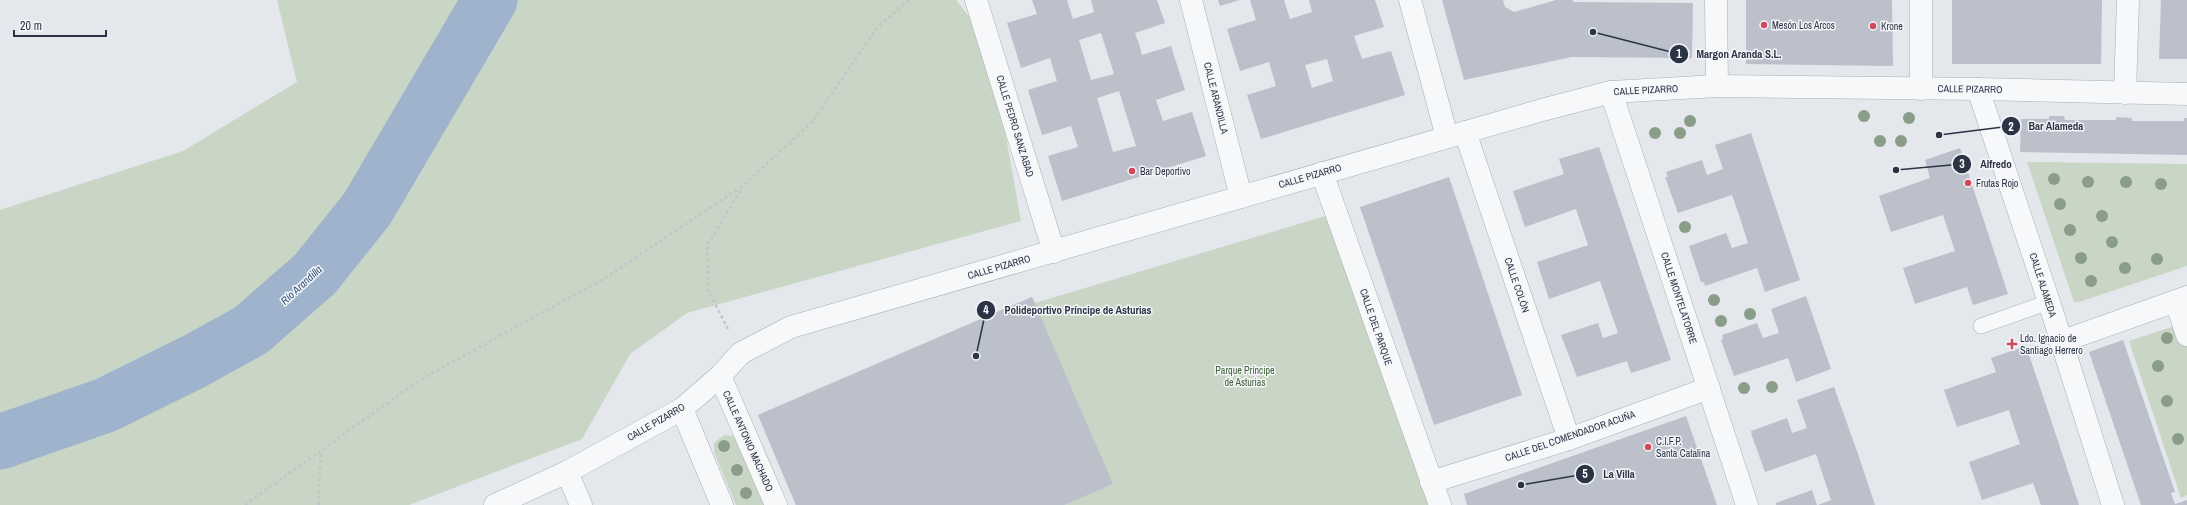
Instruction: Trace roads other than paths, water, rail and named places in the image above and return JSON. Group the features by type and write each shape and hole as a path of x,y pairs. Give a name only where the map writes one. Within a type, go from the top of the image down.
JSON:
{"street":[{"name":"CALLE PEDRO SANZ ABAD","path":"976,0 1054,252"},
{"name":"CALLE ARANDILLA","path":"1191,0 1241,197"},
{"name":"CALLE COLÓN","path":"1410,0 1456,134 1569,439"},
{"path":"1716,0 1717,86"},
{"path":"1921,0 1921,89"},
{"path":"2125,93 2128,0"},
{"name":"CALLE PIZARRO","path":"495,505 567,472 682,409 720,376 741,352 791,326 1054,252 1456,134 1611,92 1717,86 1978,89 2187,94"},
{"name":"CALLE ALAMEDA","path":"1978,89 2049,302 2060,342 2113,505"},
{"name":"CALLE MONTELATORRE","path":"1611,92 1748,505"},
{"name":"CALLE DEL PARQUE","path":"1322,173 1430,482 1440,505"},
{"path":"2060,342 2181,299 2187,335"},
{"name":"CALLE ANTONIO MACHADO","path":"720,376 776,505"},
{"name":"CALLE DEL COMENDADOR ACUÑA","path":"1430,482 1569,439 1709,388"},
{"path":"682,409 722,505"},
{"path":"567,472 581,505"}],"lane":[{"path":"1981,326 2049,302"}],"waterway":[{"name":"Río Arandilla","path":"0,442 106,405 195,361 251,330 315,274 367,209 490,0"}],"place":[{"name":"Mesón Los Arcos","path":"1764,25"},
{"name":"Krone","path":"1873,26"},
{"name":"Margon Aranda S.L.","path":"1593,32"},
{"name":"Bar Alameda","path":"1939,135"},
{"name":"Alfredo","path":"1896,170"},
{"name":"Bar Deportivo","path":"1132,171"},
{"name":"Frutas Rojo","path":"1968,183"},
{"name":"Ldo. Ignacio de Santiago Herrero","path":"2012,344"},
{"name":"Polideportivo Príncipe de Asturias","path":"976,356"},
{"name":"C.I.F.P. Santa Catalina","path":"1648,447"},
{"name":"La Villa","path":"1521,485"}],"park label":[{"name":"Parque Príncipe de Asturias","path":"1245,376"}]}
